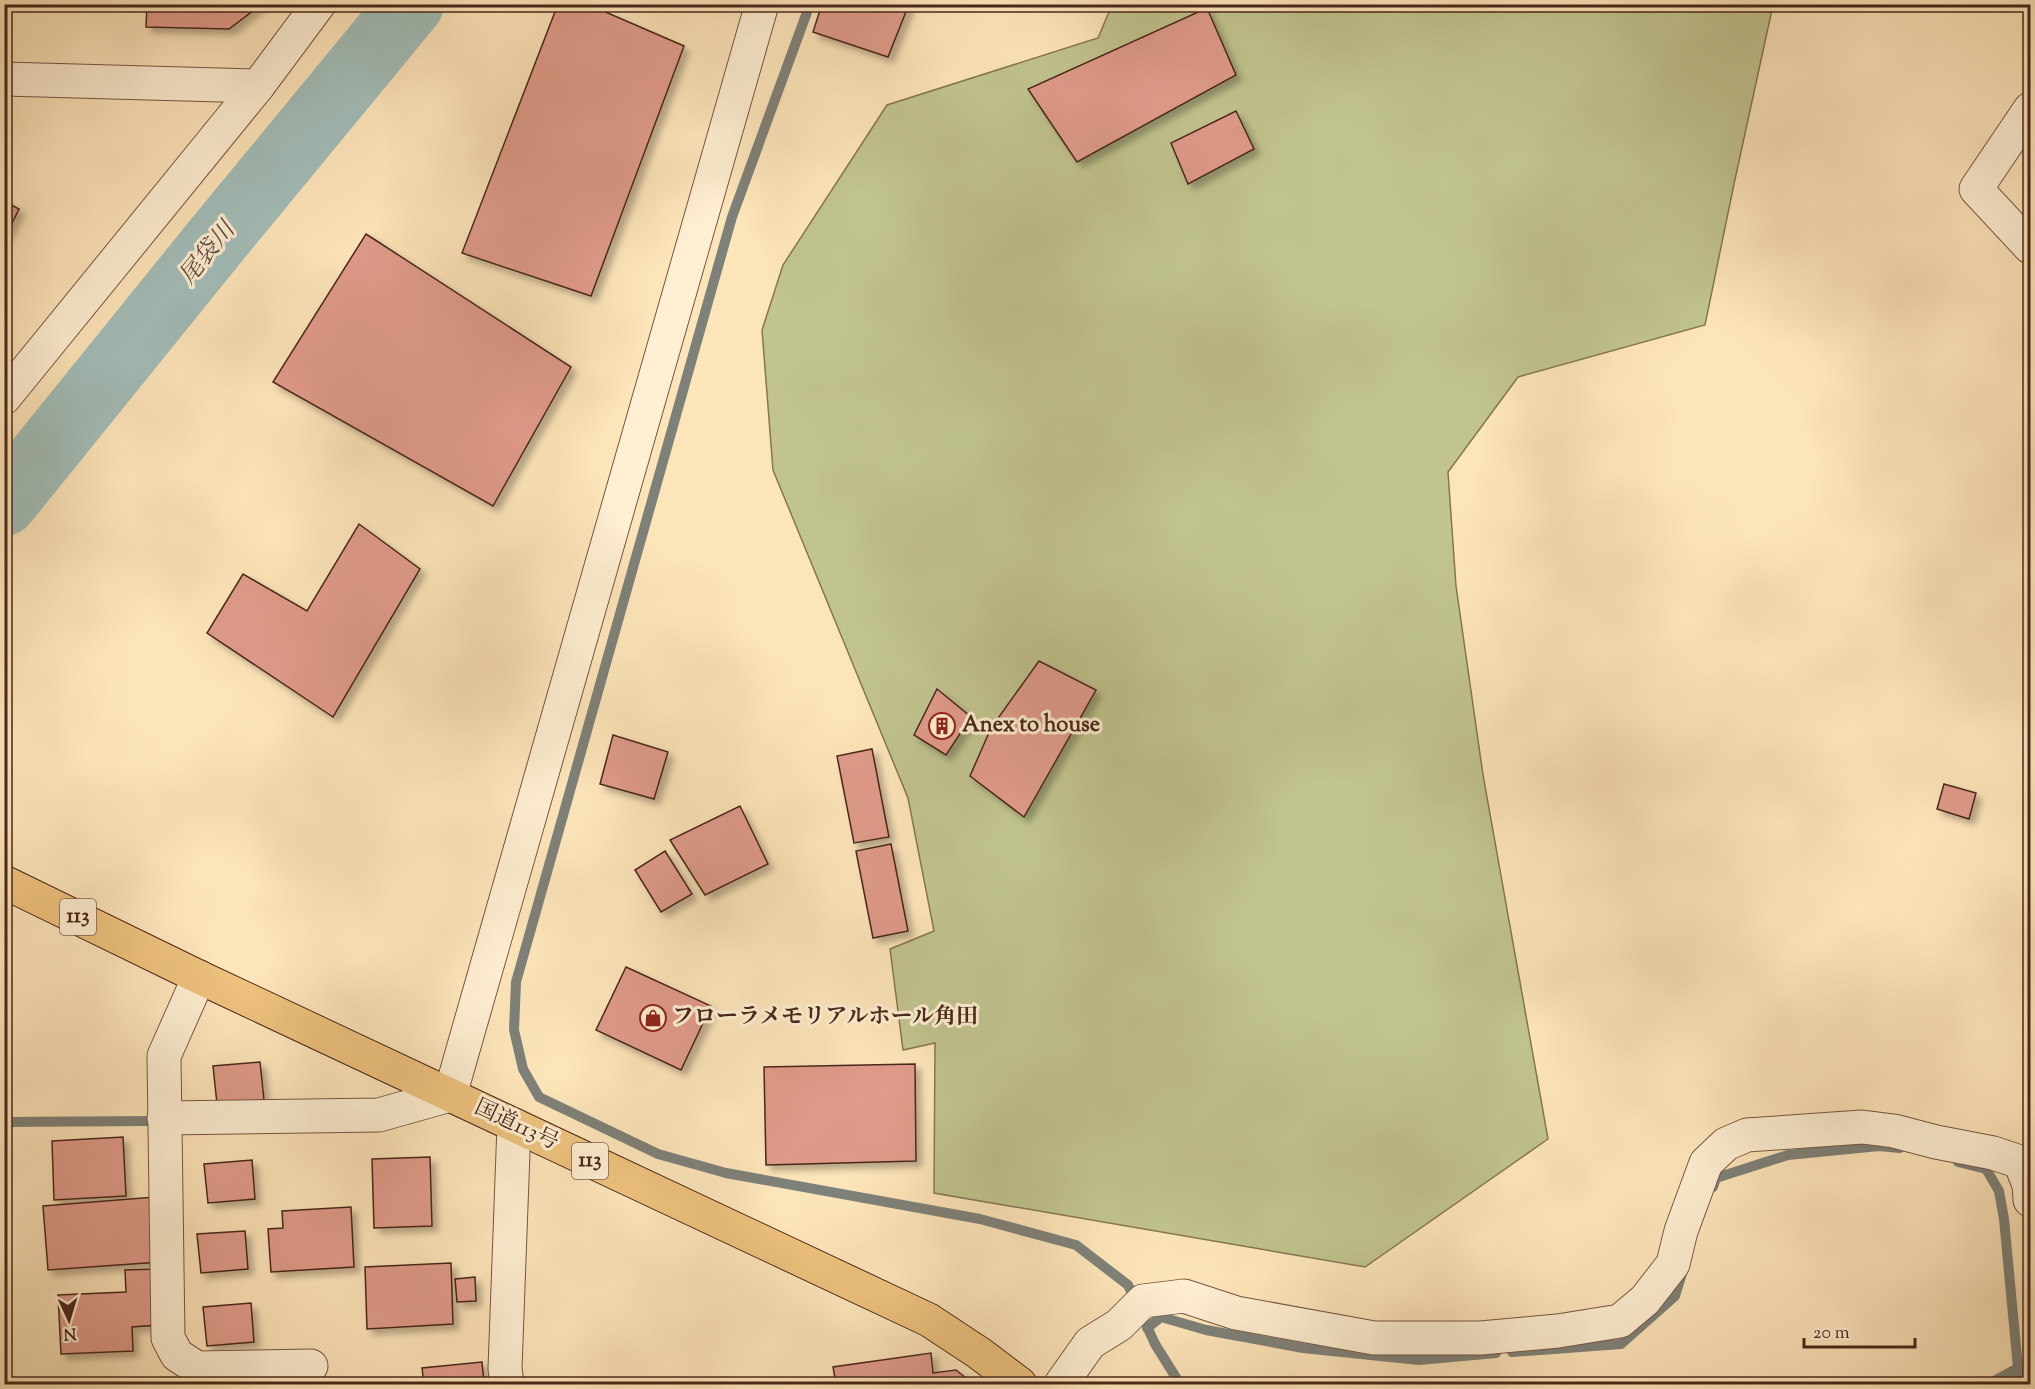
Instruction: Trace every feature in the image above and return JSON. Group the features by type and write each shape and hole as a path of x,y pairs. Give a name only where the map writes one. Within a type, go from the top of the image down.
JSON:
{"highway":[{"name":"国道113号","path":"4,882 199,977 929,1320 1020,1384"}],"street":[{"path":"4,398 258,86 319,4"},
{"path":"164,1119 379,1115 450,1095 762,4"},
{"path":"4,79 258,86"},
{"path":"2031,109 1976,189 2031,247"},
{"path":"199,977 164,1056 168,1338 177,1355 196,1368 311,1366"},
{"path":"507,1384 514,1125"},
{"path":"1061,1384 1090,1343 1119,1325 1143,1301 1184,1296 1236,1313 1374,1338 1481,1338 1558,1331 1620,1320 1645,1300 1673,1264 1680,1231 1706,1163 1726,1144 1747,1135 1862,1127 1894,1131 1993,1153 2020,1162 2029,1185 2031,1200"}],"green space":[{"path":"1112,5 1773,5 1705,325 1518,377 1448,472 1456,586 1483,775 1548,1139 1365,1267 934,1193 935,1043 903,1050 890,949 934,931 908,798 773,470 762,330 783,265 887,105 1098,38"}],"building":[{"path":"147,4 262,4 229,29 146,27"},
{"path":"558,4 587,4 684,46 591,296 462,253"},
{"path":"822,4 909,4 888,57 813,32"},
{"path":"1207,8 1236,75 1077,162 1028,89"},
{"path":"1236,111 1254,149 1188,184 1171,143"},
{"path":"4,201 19,209 4,239"},
{"path":"366,234 571,367 493,506 273,382"},
{"path":"359,524 420,569 333,717 207,633 243,574 307,611"},
{"path":"1039,661 1096,690 1024,817 970,776 991,728"},
{"name":"Anex to house","path":"937,689 971,717 946,755 914,735"},
{"path":"613,735 668,752 654,799 600,784"},
{"path":"872,749 889,837 854,843 837,756"},
{"path":"1944,784 1976,793 1969,819 1937,809"},
{"path":"740,806 768,864 705,895 670,840"},
{"path":"891,844 908,931 873,938 856,851"},
{"path":"665,851 692,894 661,912 635,870"},
{"name":"フローラメモリアルホール角田","path":"626,967 711,1006 681,1070 596,1030"},
{"path":"260,1062 264,1100 217,1104 213,1066"},
{"path":"915,1064 916,1161 766,1165 764,1067"},
{"path":"123,1137 126,1196 54,1200 52,1141"},
{"path":"430,1157 432,1226 374,1228 372,1159"},
{"path":"252,1160 255,1199 208,1203 204,1164"},
{"path":"155,1197 160,1262 48,1270 43,1206"},
{"path":"351,1207 354,1267 271,1272 268,1229 283,1228 282,1211"},
{"path":"245,1231 248,1269 201,1273 197,1234"},
{"path":"451,1263 453,1324 367,1329 365,1267"},
{"path":"157,1269 159,1325 132,1327 133,1351 61,1354 58,1295 126,1292 125,1270"},
{"path":"475,1277 476,1301 457,1302 455,1279"},
{"path":"251,1303 254,1342 207,1346 203,1307"},
{"path":"931,1353 933,1373 956,1370 971,1384 836,1384 833,1367"},
{"path":"482,1362 484,1384 424,1384 422,1368"},
{"path":"308,1381 308,1384 213,1384"}],"waterway":[{"name":"尾袋川","path":"4,503 411,4"},
{"path":"810,4 732,217 516,982 514,1030 523,1069 539,1097 658,1154 726,1173 980,1219 1076,1245 1128,1285 1155,1344 1180,1384"},
{"path":"4,1122 150,1121"},
{"path":"1713,1187 1716,1178 1788,1155 1879,1146 1900,1148"},
{"path":"1958,1162 1986,1169 1999,1191 2004,1219 2018,1368 2022,1384"},
{"path":"1512,1352 1621,1344 1675,1296 1683,1270"},
{"path":"1147,1328 1161,1317 1206,1330 1303,1348 1419,1360 1496,1353"},
{"path":"1989,1384 2018,1368"}],"place":[{"name":"Anex to house","path":"942,726"},
{"name":"フローラメモリアルホール角田","path":"653,1018"}]}
